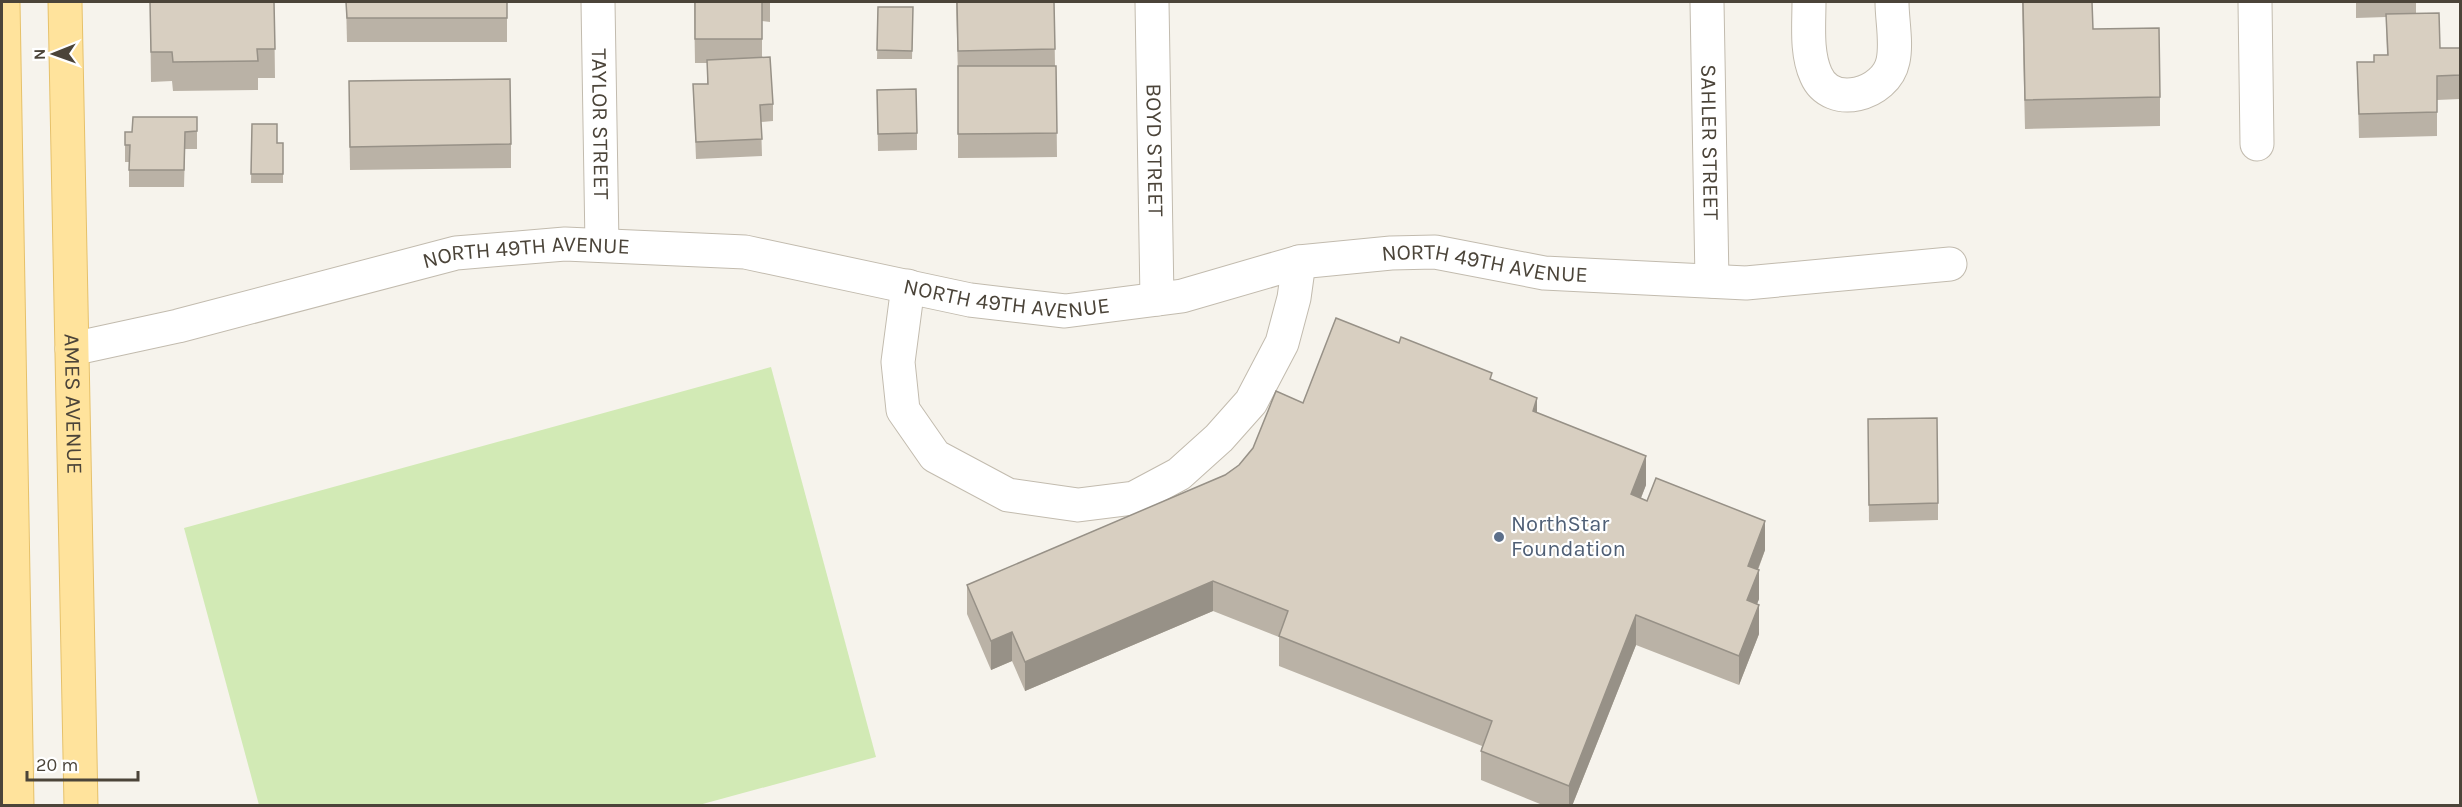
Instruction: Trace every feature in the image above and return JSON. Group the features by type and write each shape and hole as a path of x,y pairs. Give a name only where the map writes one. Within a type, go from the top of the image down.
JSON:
{"main road":[{"path":"3,2 5,312 17,806"},
{"name":"AMES AVENUE","path":"65,2 81,806"}],"street":[{"name":"TAYLOR STREET","path":"598,2 602,245"},
{"name":"BOYD STREET","path":"1152,2 1156,299"},
{"name":"SAHLER STREET","path":"1707,2 1712,281"},
{"path":"1809,2 1811,57 1816,76 1826,88 1840,95 1866,92 1880,84 1888,74 1893,60 1892,2"},
{"path":"2255,2 2256,144"},
{"name":"NORTH 49TH AVENUE","path":"72,349 178,326 456,253 565,244 745,252 970,300 1065,311 1182,296 1299,262 1391,253 1435,252 1544,273 1746,282 1950,264"},
{"path":"908,286 898,362 903,410 935,456 1008,495 1078,505 1134,498 1179,474 1219,438 1251,402 1282,343 1294,298 1299,262"}],"green space":[{"path":"771,367 876,757 699,805 259,805 184,528"}],"building":[{"path":"150,2 274,2 275,49 257,49 258,61 173,62 172,52 151,52"},
{"path":"346,2 507,2 507,18 347,18"},
{"path":"695,2 762,2 762,39 695,39"},
{"path":"957,2 1054,2 1055,49 958,51"},
{"path":"2023,2 2092,2 2093,29 2159,28 2160,97 2025,100"},
{"path":"878,7 913,7 912,51 877,50"},
{"path":"2439,13 2440,48 2460,48 2460,75 2437,76 2437,112 2359,114 2357,62 2374,62 2374,55 2388,55 2386,14"},
{"path":"770,57 773,104 760,105 762,139 696,142 693,84 708,84 707,60"},
{"path":"958,66 1056,66 1057,133 958,134"},
{"path":"510,79 511,144 350,147 349,81"},
{"path":"916,89 917,133 878,134 877,90"},
{"path":"133,117 197,117 197,131 185,132 184,170 129,170 130,145 125,145 125,132 132,132"},
{"path":"252,124 277,124 277,143 283,143 283,174 251,174"},
{"path":"1336,318 1399,343 1401,337 1492,373 1490,379 1537,398 1533,411 1646,456 1631,494 1647,501 1656,478 1765,521 1748,566 1759,570 1747,600 1759,605 1739,656 1636,615 1569,786 1481,751 1492,721 1279,636 1288,611 1213,581 1025,662 1012,632 991,641 967,585 1225,475 1239,465 1253,448 1276,391 1303,403"},
{"path":"1937,418 1938,503 1869,505 1868,419"}],"place":[{"name":"NorthStar Foundation","path":"1499,537"}]}
